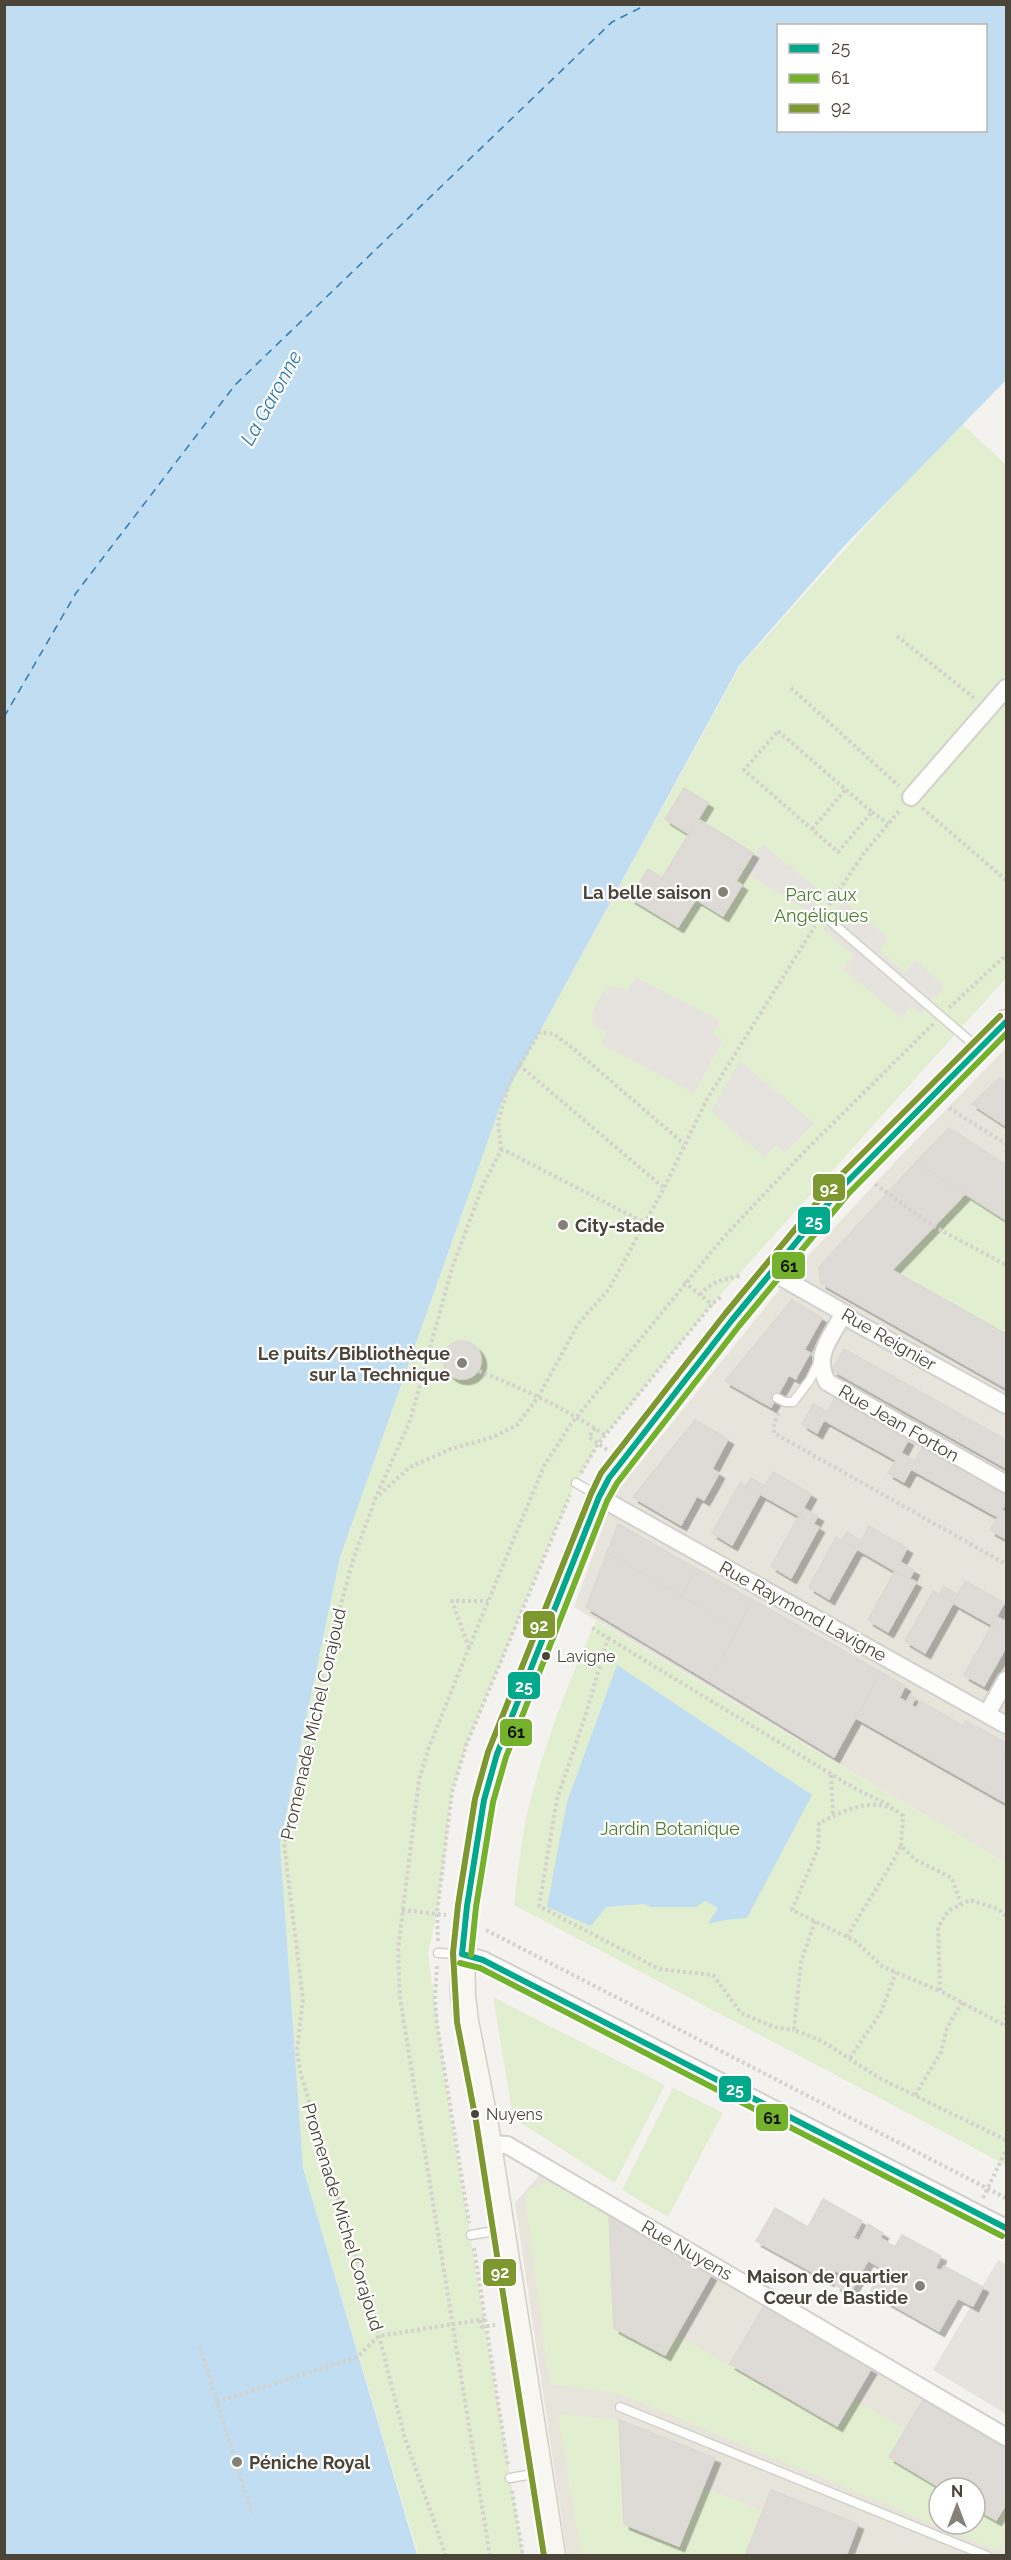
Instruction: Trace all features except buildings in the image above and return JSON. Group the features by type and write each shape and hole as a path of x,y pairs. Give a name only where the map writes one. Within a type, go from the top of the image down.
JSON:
{"main road":[{"path":"553,2556 489,2144 465,2013 462,1954 465,1921 484,1800 497,1754 599,1497 622,1460 772,1270 857,1172 1006,1022"}],"street":[{"path":"911,797 1006,688"},
{"name":"Rue Reignier","path":"772,1270 844,1313 852,1321 1006,1405"},
{"path":"820,1358 844,1313"},
{"name":"Rue Jean Forton","path":"820,1358 820,1370 827,1382 1006,1484"},
{"name":"Rue Raymond Lavigne","path":"599,1497 1006,1725"},
{"path":"987,1714 1006,1680"},
{"path":"462,1954 483,1960 1006,2228"},
{"name":"Rue Nuyens","path":"489,2144 507,2145 1006,2437"}],"lane":[{"path":"822,914 978,1048"},
{"path":"781,1400 793,1402 799,1397 820,1358"},
{"path":"576,1483 599,1497"},
{"path":"438,1953 462,1954"},
{"path":"471,2235 502,2229"},
{"path":"620,2407 987,2556"},
{"path":"510,2478 540,2473"}],"path":[{"path":"897,636 979,702"},
{"path":"791,688 1006,880"},
{"path":"872,812 838,852 744,770 778,731 888,824"},
{"path":"812,829 846,789"},
{"path":"376,1497 410,1467 451,1449 493,1437 517,1425 539,1396 578,1324 609,1289 664,1188 684,1144 719,1079 822,914 864,853 911,797"},
{"path":"712,1304 684,1282 803,1153 1006,955"},
{"path":"645,1223 501,1150 498,1121 510,1082 540,1032 554,1034 684,1144"},
{"path":"519,1065 664,1188"},
{"path":"931,1096 1006,1144"},
{"name":"Promenade Michel Corajoud","path":"446,2556 404,2435 379,2336 300,2071 297,2051 303,1999 284,1844 323,1670 353,1560 376,1497 410,1421 452,1268 483,1185 501,1150"},
{"path":"857,1172 933,1226 1006,1265"},
{"path":"479,1371 539,1396 577,1416 605,1435"},
{"path":"781,1400 774,1423 774,1432 1006,1564"},
{"path":"469,1649 452,1601 488,1602"},
{"path":"592,1628 831,1774 893,1807 903,1816 901,1846 885,1878 847,1937"},
{"path":"608,1638 585,1717 557,1799 539,1906 659,1969 713,1976 741,2013 774,2027 794,2030 822,2041 880,2079 1006,2140"},
{"path":"831,1774 833,1816"},
{"path":"893,1807 865,1804 819,1823 818,1849 792,1910 855,1941 883,1967 940,1991 1006,2026 1006,2003"},
{"path":"901,1846 916,1860 952,1878 961,1905"},
{"path":"940,1991 938,1927 948,1911 970,1900 998,1909 1006,1916"},
{"path":"402,1910 452,1916 465,1921 1006,2198"},
{"path":"794,2030 801,1962 815,1921"},
{"path":"438,1953 435,1998 437,2024 523,2556"},
{"path":"850,2058 881,2012 896,1972"},
{"path":"915,2095 941,2052 947,2028 962,2002"},
{"path":"976,2212 1006,2150"},
{"path":"217,2402 357,2357 379,2336 486,2319"},
{"path":"200,2347 252,2514"}],"shaded area":[{"path":"762,844 822,892 810,912 746,873"},
{"path":"843,901 888,937 879,950 905,973 915,960 944,986 921,1014 911,1006 901,1018 843,969 854,955 823,930"},
{"path":"635,977 720,1020 713,1034 723,1040 694,1093 601,1044 607,1032 598,1028 592,1021 592,1012 603,992 610,987 620,988 627,992"},
{"path":"1006,1048 1006,1863 574,1607 615,1494 796,1269 896,1161"},
{"path":"740,1061 814,1123 785,1153 776,1145 764,1157 711,1111"},
{"path":"551,2162 1006,2431 1006,2555 567,2555 515,2203"},
{"path":"998,2260 1006,2264 1006,2414 933,2370"}],"green space":[{"name":"Parc aux Angéliques","path":"960,422 1006,465 1006,978 712,1304 598,1444 576,1483 552,1537 467,1743 452,1792 437,1913 428,1953 450,2113 523,2555 418,2555 303,2168 280,1844 340,1557 502,1101 740,666"},
{"path":"965,1194 1006,1220 1006,1334 892,1270"},
{"name":"Jardin Botanique","path":"596,1621 1006,1863 1006,2165 514,1905 525,1824 538,1772 565,1695"},
{"path":"493,1997 665,2085 615,2183 513,2118"},
{"path":"673,2088 723,2113 668,2217 622,2190"},
{"path":"544,2183 563,2187 609,2215 614,2328 677,2335 836,2426 853,2399 906,2429 889,2457 927,2480 927,2521 618,2393 550,2384 525,2201 528,2190"},
{"path":"558,2414 619,2420 624,2524 679,2545 703,2487 763,2511 754,2555 581,2555"},
{"path":"1006,2504 1006,2537 998,2551 962,2536 987,2536 987,2515 996,2520"}],"water":[{"name":"La Garonne","path":"5,4 1006,5 1006,380 845,545 739,666 502,1101 340,1557 280,1844 303,2168 417,2555 5,2555"},
{"path":"617,1665 812,1795 747,1918 708,1924 718,1908 705,1901 696,1907 651,1907 644,1904 606,1907 591,1926 547,1907 567,1802"}],"ferry route":[{"path":"4,717 76,593 235,385 612,22 648,4"}],"transit line":[{"name":"92","path":"544,2556 476,2121 457,2022 453,1953 458,1905 475,1799 488,1752 601,1473 725,1314 834,1182 1000,1016"},
{"name":"25","path":"462,1954 467,1906 484,1800 497,1754 599,1497 609,1478 732,1320 841,1188 1006,1022"},
{"name":"61","path":"471,1955 476,1907 493,1802 506,1757 607,1501 617,1483 739,1326 848,1194 1006,1034"},
{"name":"25","path":"462,1954 483,1960 1006,2228"},
{"name":"61","path":"460,1963 480,1968 1002,2236"}],"place":[{"name":"La belle saison","path":"723,892"},
{"name":"City-stade","path":"563,1225"},
{"name":"Le puits/Bibliothèque sur la Technique","path":"462,1363"},
{"name":"Lavigne","path":"546,1656"},
{"name":"Nuyens","path":"475,2114"},
{"name":"Maison de quartier Cœur de Bastide","path":"920,2286"},
{"name":"Péniche Royal","path":"237,2462"}]}
